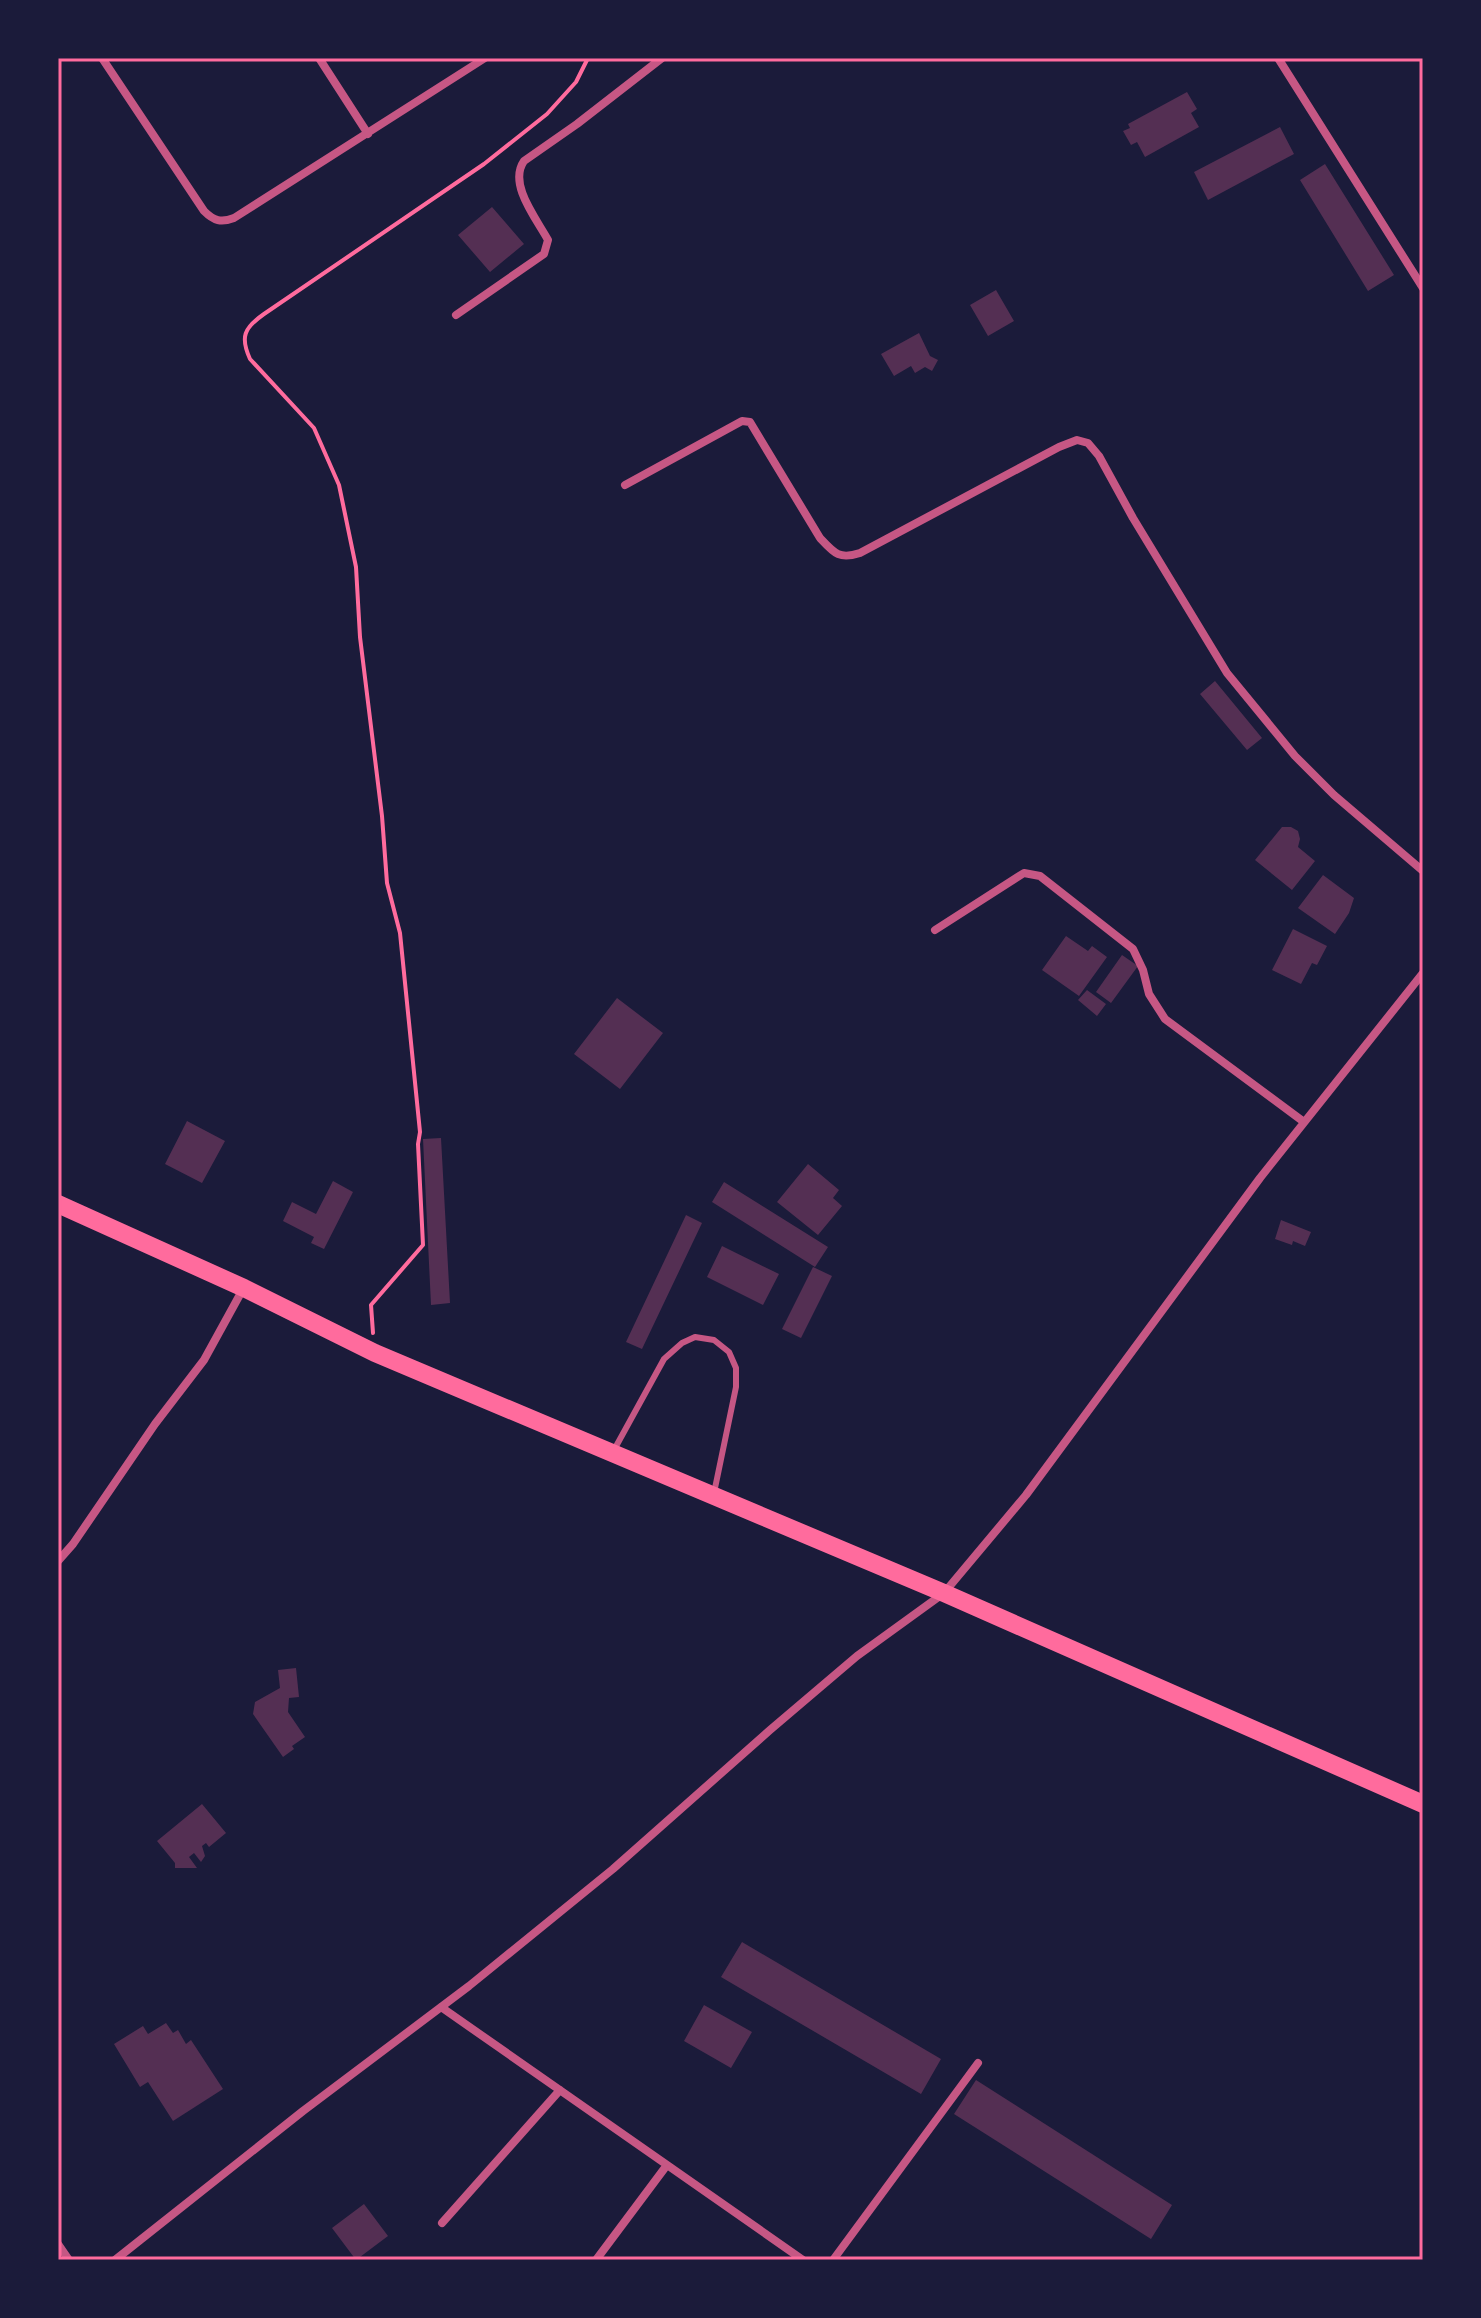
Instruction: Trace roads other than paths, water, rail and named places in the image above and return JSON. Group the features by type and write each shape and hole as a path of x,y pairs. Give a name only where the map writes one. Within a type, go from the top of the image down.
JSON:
{"main road":[{"path":"58,1204 244,1288 375,1353 944,1593 1423,1804"}],"street":[{"path":"102,58 204,211 219,221 234,218 485,58"},
{"path":"319,58 368,134"},
{"path":"456,315 544,254 548,240 519,187 518,170 524,161 662,58"},
{"path":"1278,58 1423,288"},
{"path":"625,485 742,421 750,422 820,538 833,552 847,557 860,553 1059,447 1077,440 1088,443 1099,456 1227,673 1295,756 1334,795 1423,871"},
{"path":"935,930 1024,873 1040,876 1133,949 1149,994 1165,1019 1304,1122"},
{"path":"115,2260 613,1869 857,1656 944,1593 1026,1495 1260,1178 1423,973"},
{"path":"58,1561 204,1360 244,1288"},
{"path":"441,2007 803,2260"},
{"path":"833,2260 978,2063"},
{"path":"442,2223 560,2090"},
{"path":"596,2260 667,2165"},
{"path":"58,2244 69,2260"}],"lane":[{"path":"612,1453 664,1359 682,1343 695,1337 714,1340 729,1352 736,1368 736,1387 714,1496"}]}
